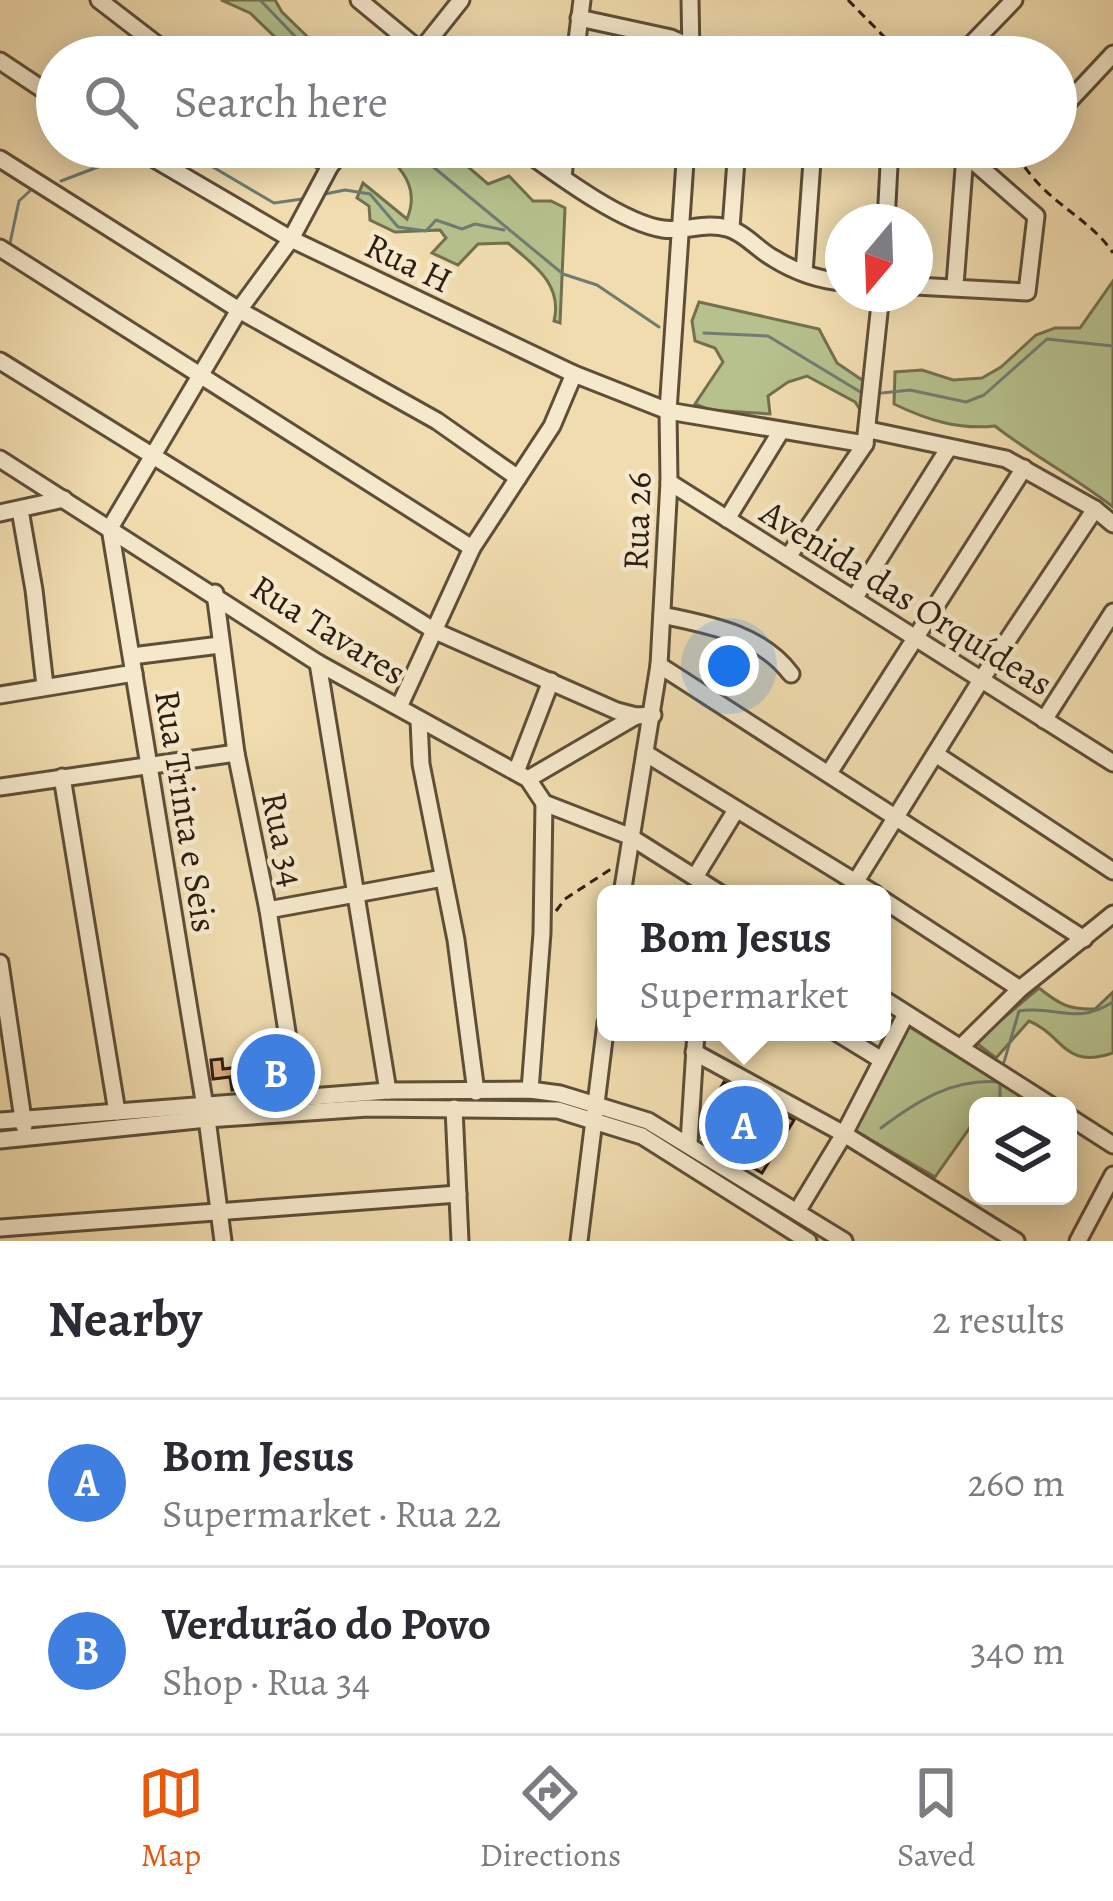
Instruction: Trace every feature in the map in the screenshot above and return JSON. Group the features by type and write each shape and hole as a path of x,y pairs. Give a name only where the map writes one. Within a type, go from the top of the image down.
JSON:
{"street":[{"path":"99,0 146,36"},
{"path":"359,0 400,36"},
{"path":"435,36 461,0"},
{"path":"577,36 581,0"},
{"path":"690,0 691,36"},
{"path":"979,36 1014,0"},
{"path":"579,18 662,36"},
{"path":"1077,93 1113,54"},
{"path":"0,61 36,85"},
{"path":"0,159 238,310 437,421 518,478"},
{"name":"Rua H","path":"170,168 291,239 574,374 668,411 781,431 984,452 1024,468 1113,524"},
{"path":"324,168 327,171"},
{"path":"110,529 238,310 291,239 329,168"},
{"path":"548,168 594,199 657,229 731,228 773,258 825,278"},
{"path":"562,178 563,168"},
{"name":"Rua 26","path":"623,885 645,753 645,716 659,664 668,411 685,168"},
{"path":"731,228 735,168"},
{"path":"804,273 812,168"},
{"path":"887,204 889,168"},
{"path":"955,286 960,168"},
{"path":"933,286 1027,292 1036,216 981,168"},
{"path":"0,248 472,548"},
{"path":"788,557 867,437 879,312"},
{"path":"0,361 435,631 645,716"},
{"path":"399,707 472,548 552,426 574,374"},
{"path":"727,519 781,431"},
{"path":"854,599 948,449"},
{"name":"Rua Tavares","path":"0,459 318,663 522,776 544,803"},
{"path":"829,773 1024,468"},
{"name":"Avenida das Orquídeas","path":"669,482 1112,762"},
{"path":"0,513 64,499"},
{"path":"854,885 981,680 1095,509"},
{"path":"20,510 45,686"},
{"name":"Rua Trinta e Seis","path":"110,529 223,1241"},
{"name":"Rua 34","path":"215,593 236,753 268,910 296,1096"},
{"path":"1044,719 1113,612"},
{"path":"662,615 745,636 779,659 791,674"},
{"path":"0,695 220,645"},
{"path":"318,663 388,1091"},
{"path":"659,664 1084,940"},
{"path":"522,776 551,681"},
{"path":"522,776 645,716"},
{"path":"419,721 421,764 456,940 476,1092"},
{"path":"0,787 236,753"},
{"path":"645,753 848,885"},
{"path":"937,755 1113,871"},
{"path":"62,777 117,1112"},
{"path":"530,1090 542,933 544,803 629,836 705,885"},
{"path":"694,877 736,810"},
{"path":"268,910 443,878"},
{"path":"891,905 1020,989"},
{"path":"961,1047 1020,989 1113,914"},
{"path":"0,963 28,1137"},
{"path":"891,1004 1038,1097"},
{"path":"891,1040 906,1014"},
{"path":"579,1241 604,1041"},
{"path":"689,1143 695,1041"},
{"path":"851,1041 880,1059"},
{"path":"804,1238 803,1214 890,1041"},
{"path":"694,1052 844,1134 1016,1241"},
{"path":"0,1140 296,1096 530,1090 647,1121 844,1241"},
{"path":"692,1098 709,1107"},
{"path":"454,1108 460,1241"},
{"path":"0,1121 117,1112 594,1110 672,1153 804,1238"},
{"path":"1077,1121 1110,1139"},
{"path":"1078,1241 1113,1175"},
{"path":"0,1228 458,1194"}],"path":[{"path":"848,0 883,36"},
{"path":"1026,168 1073,216 1099,233 1113,253"},
{"path":"542,933 565,898 606,869 626,864"}],"green space":[{"path":"221,0 275,0 307,36 274,36 250,13"},
{"path":"399,168 469,168 488,184 509,176 533,201 551,201 565,208 560,323 554,321 554,296 544,276 508,243 478,244 458,265 432,253 446,238 440,230 395,232 370,220 369,206 357,198 363,183 407,219 411,198"},
{"path":"1113,281 1113,507 995,426 943,422 894,404 895,372 922,370 953,380 982,378 1036,335 1055,328 1080,328"},
{"path":"699,302 819,329 837,363 865,382 863,414 855,402 807,376 768,396 770,414 710,410 695,404 723,362 715,348 695,341 692,321"},
{"path":"1039,988 1065,1005 1086,1009 1095,1009 1113,992 1113,1053 1074,1054 1029,1021 996,1058 975,1042"},
{"path":"908,1026 1022,1097 969,1097 969,1129 935,1177 854,1130"}],"building":[{"path":"222,1059 223,1069 279,1062 283,1084 232,1090 230,1077 213,1079 211,1060"},
{"path":"724,1082 794,1120 762,1173 701,1137 703,1117"}],"waterway":[{"path":"260,0 295,36"},
{"path":"61,181 95,168"},
{"path":"215,168 274,203 302,199"},
{"path":"434,168 563,274 597,285 659,327"},
{"path":"10,243 19,201 33,188"},
{"path":"325,194 345,190 370,194 398,227 426,231 436,220 462,229 475,224 504,230"},
{"path":"704,333 768,336 862,393"},
{"path":"882,393 910,390 966,402 984,395 1047,339 1113,346"},
{"path":"1004,1062 1019,1011 1088,1013 1113,1002"},
{"path":"881,1128 951,1088 1000,1082 1000,1097"}],"place":[{"name":"Verdurão do Povo","path":"276,1073"},
{"name":"Bom Jesus","path":"744,1125"}]}
